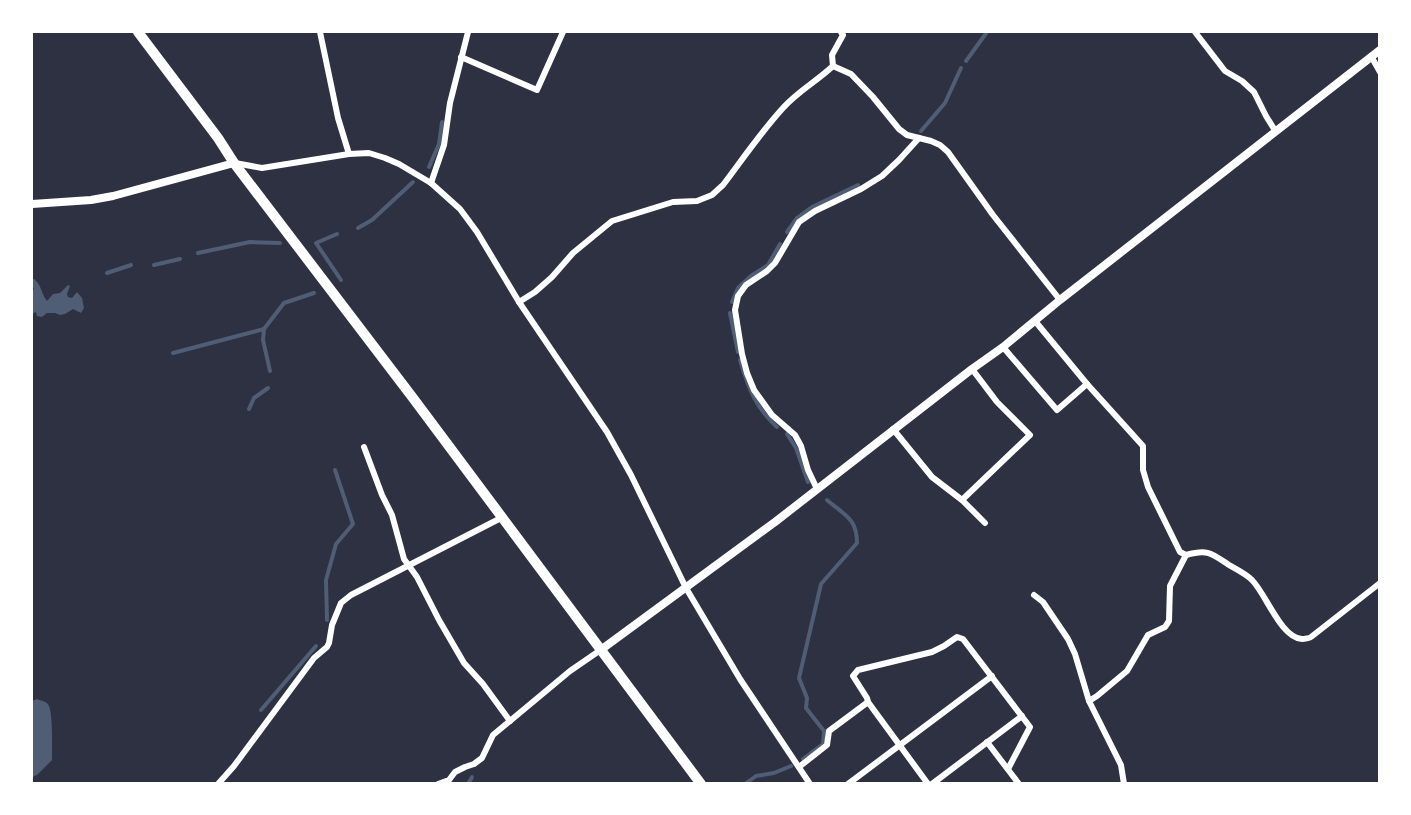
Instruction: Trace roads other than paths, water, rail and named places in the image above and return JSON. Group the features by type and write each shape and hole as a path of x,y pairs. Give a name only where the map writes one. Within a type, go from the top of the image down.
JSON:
{"highway":[{"path":"138,32 701,783"}],"main road":[{"path":"602,649 775,522 1380,50"}],"street":[{"path":"320,32 338,118 349,154"},
{"path":"431,183 444,145 450,103 468,32"},
{"path":"461,57 537,90 563,32"},
{"path":"519,302 536,292 573,253 612,221 673,202 697,201 712,195 723,185 784,107 832,66 832,55 843,35 841,32"},
{"path":"1195,32 1225,71 1242,81 1254,92 1276,132"},
{"path":"1371,56 1380,72"},
{"path":"832,66 851,74 899,129 907,135 940,145 948,152 993,215 1060,300"},
{"path":"817,489 795,435 772,415 754,390 747,373 735,310 738,296 746,285 767,271 775,262 799,222 814,211 861,189 882,176 919,138"},
{"path":"32,204 91,200 112,196 234,163 262,168 349,154 369,153 385,158 431,183 460,209 477,232 519,302 607,432 631,475 686,588 740,679 810,783"},
{"path":"1035,321 1087,384 1143,446 1143,470 1148,487 1180,552 1186,555 1199,552 1211,553 1252,580 1288,632 1303,639 1311,637 1380,583"},
{"path":"1003,346 1057,410 1087,384"},
{"path":"962,500 1030,435 997,402 972,369"},
{"path":"893,429 932,477 962,500 985,523"},
{"path":"364,447 392,515 404,559 417,577 464,663 483,684 510,721"},
{"path":"218,783 234,766 314,658 327,646 341,603 351,594 501,518"},
{"path":"1089,701 1127,671 1148,635 1165,627 1169,621 1170,586 1186,555"},
{"path":"1034,595 1043,602 1068,639 1075,654 1089,701 1121,765 1124,783"},
{"path":"1008,769 1030,727 1022,716 992,676 963,639 957,637 933,652 858,670 852,676 868,702 930,783 1022,716"},
{"path":"438,783 450,782 455,772 482,758 493,735 570,671 602,649"},
{"path":"848,783 992,676"},
{"path":"800,767 827,745 829,731 868,702"},
{"path":"987,742 1018,783"}],"water":[{"path":"32,279 39,284 47,301 53,294 60,293 68,285 70,286 68,297 72,298 77,292 82,298 84,308 81,313 73,309 60,315 47,313 42,317 37,316 36,312 32,314 34,289"},
{"path":"37,699 49,706 52,760 32,777 32,701"}],"waterway":[{"path":"966,61 987,32"},
{"path":"921,131 945,103 961,68"},
{"path":"429,167 439,144 442,122"},
{"path":"358,228 372,220 413,182"},
{"path":"787,232 797,218 812,207 858,185"},
{"path":"337,234 316,243 341,280"},
{"path":"198,253 250,242 280,243"},
{"path":"732,302 738,288 768,265 780,244"},
{"path":"154,265 180,259"},
{"path":"107,273 131,265"},
{"path":"270,371 263,340 264,329 284,303 314,293"},
{"path":"730,313 738,352"},
{"path":"173,353 264,329"},
{"path":"740,360 753,396 763,412 777,427"},
{"path":"249,409 254,398 268,388"},
{"path":"787,434 796,448 808,482"},
{"path":"327,620 326,580 336,544 353,524 335,470"},
{"path":"803,759 823,744 824,731 806,708 807,698 799,678 821,584 857,543 852,522 827,500"},
{"path":"261,710 316,646"},
{"path":"745,784 756,776 774,773 791,766"},
{"path":"468,784 472,777"}]}
